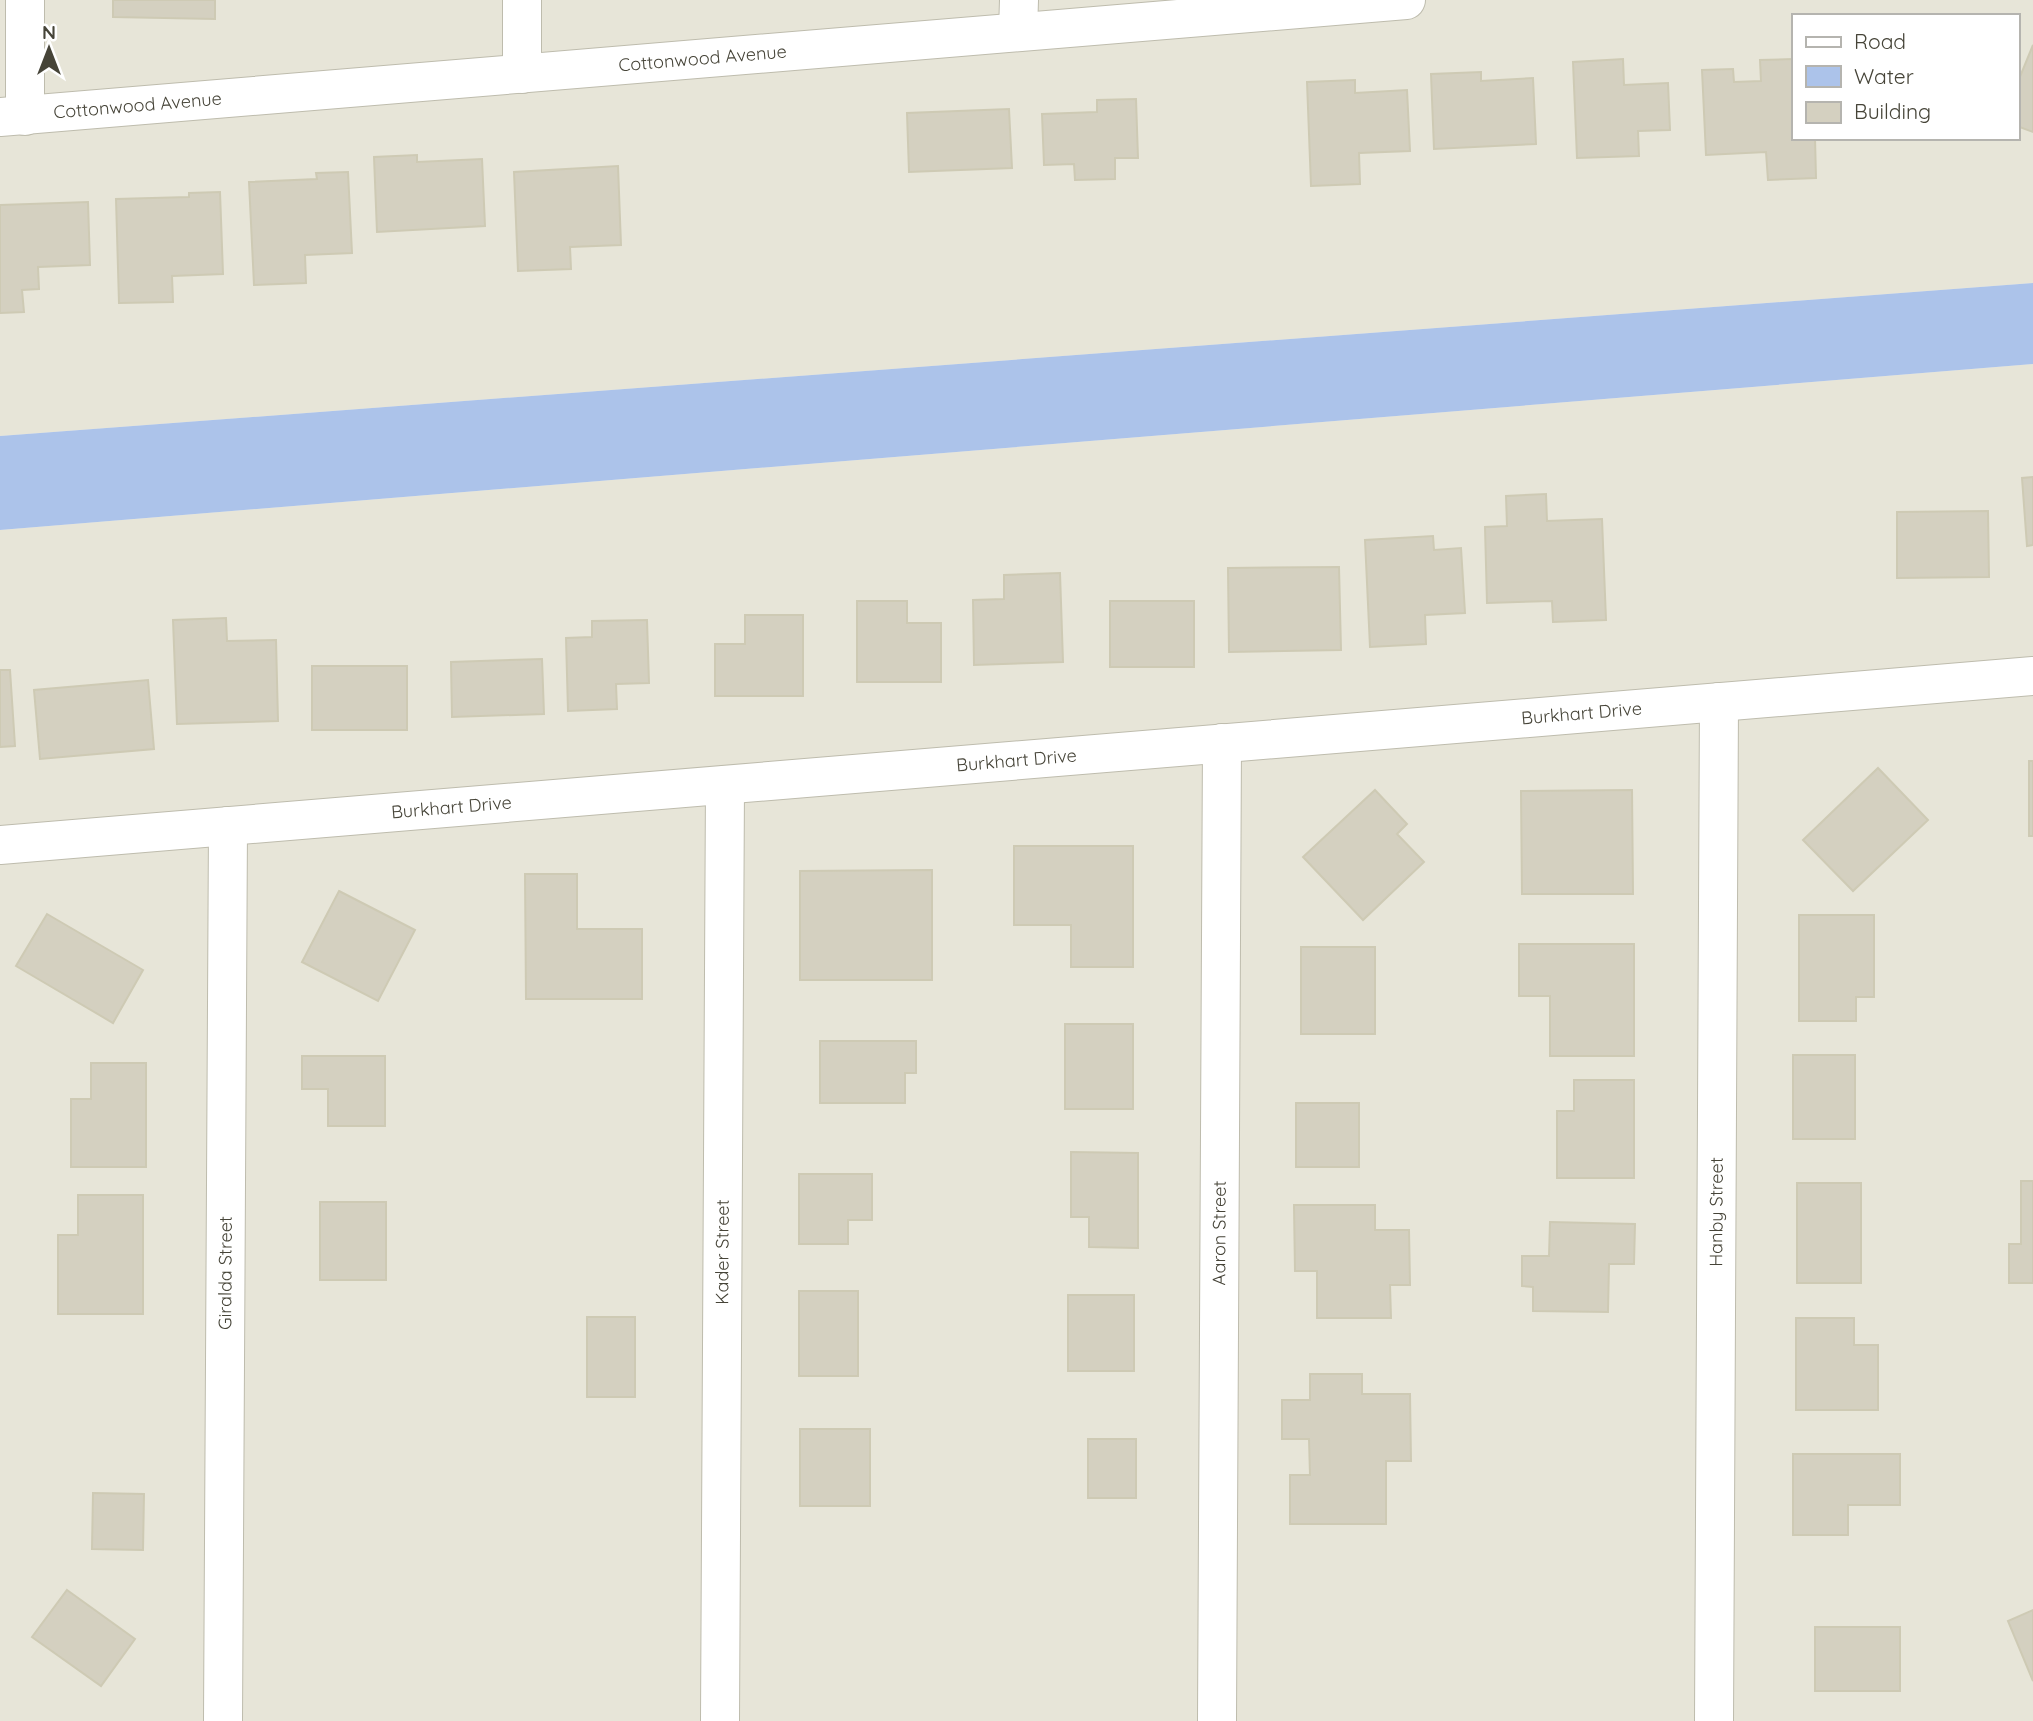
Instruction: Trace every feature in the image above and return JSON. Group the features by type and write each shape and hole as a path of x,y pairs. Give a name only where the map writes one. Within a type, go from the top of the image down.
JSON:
{"street":[{"path":"12,116 25,0"},
{"path":"522,0 522,74"},
{"name":"Cottonwood Avenue","path":"12,116 522,74 1019,16 1406,0"},
{"name":"Burkhart Drive","path":"0,845 2033,676"},
{"name":"Hanby Street","path":"1714,1721 1719,702"},
{"name":"Aaron Street","path":"1217,1721 1222,743"},
{"name":"Kader Street","path":"720,1721 725,785"},
{"name":"Giralda Street","path":"223,1721 228,826"}],"shaded area":[{"path":"0,0 2033,0 2033,283 0,436"},
{"path":"2033,364 2033,1721 0,1721 0,530"}],"water":[{"path":"2033,283 2033,364 0,530 0,436"}],"building":[{"path":"113,0 215,0 215,19 113,17"},
{"path":"2033,45 2033,132 2019,127 2019,79"},
{"path":"1623,59 1624,85 1668,83 1670,130 1638,131 1639,156 1577,158 1573,62"},
{"path":"1792,59 1792,140 1815,140 1816,178 1768,180 1766,152 1706,155 1702,70 1733,69 1734,82 1761,81 1760,60"},
{"path":"1481,72 1481,81 1533,78 1536,144 1434,149 1431,74"},
{"path":"1355,80 1355,93 1407,90 1410,151 1359,153 1360,184 1311,186 1307,82"},
{"path":"1136,99 1138,158 1115,158 1115,179 1075,180 1074,164 1044,165 1042,114 1097,112 1097,100"},
{"path":"1009,109 1012,168 909,172 907,113"},
{"path":"417,155 417,162 482,159 485,226 377,232 374,157"},
{"path":"618,166 621,245 570,247 571,269 518,271 514,172"},
{"path":"348,172 352,253 305,255 306,283 254,285 249,182 317,179 316,173"},
{"path":"220,192 223,274 172,276 173,302 119,303 116,199 189,197 189,193"},
{"path":"88,202 90,265 38,267 39,289 22,290 24,312 0,313 0,205"},
{"path":"2033,477 2033,545 2027,546 2022,478"},
{"path":"1546,494 1547,521 1602,519 1606,620 1553,622 1552,601 1487,603 1485,527 1507,526 1506,496"},
{"path":"1988,511 1989,577 1897,578 1897,512"},
{"path":"1433,536 1434,550 1461,548 1465,613 1425,615 1426,644 1370,647 1365,540"},
{"path":"1339,567 1341,650 1229,652 1228,568"},
{"path":"1060,573 1063,662 974,665 973,600 1004,599 1004,575"},
{"path":"857,601 907,601 907,623 941,623 941,682 857,682"},
{"path":"1110,601 1194,601 1194,667 1110,667"},
{"path":"745,615 803,615 803,696 715,696 715,644 745,644"},
{"path":"226,618 227,641 276,640 278,721 177,724 173,620"},
{"path":"647,620 649,683 616,684 617,709 568,711 566,638 592,637 592,621"},
{"path":"542,659 544,714 452,717 451,662"},
{"path":"312,666 407,666 407,730 312,730"},
{"path":"0,670 10,670 15,746 0,747"},
{"path":"148,680 154,749 40,759 34,690"},
{"path":"2029,761 2033,761 2033,836 2029,836"},
{"path":"1878,768 1928,820 1853,891 1803,840"},
{"path":"1375,790 1407,824 1397,834 1424,862 1363,920 1303,857"},
{"path":"1632,790 1633,894 1522,894 1521,791"},
{"path":"1014,846 1133,846 1133,967 1071,967 1071,925 1014,925"},
{"path":"932,870 932,980 800,980 800,871"},
{"path":"525,874 577,874 577,929 642,929 642,999 526,999"},
{"path":"339,891 415,930 378,1001 302,962"},
{"path":"47,914 143,970 113,1023 16,966"},
{"path":"1799,915 1874,915 1874,997 1856,997 1856,1021 1799,1021"},
{"path":"1519,944 1634,944 1634,1056 1550,1056 1550,996 1519,996"},
{"path":"1301,947 1375,947 1375,1034 1301,1034"},
{"path":"1065,1024 1133,1024 1133,1109 1065,1109"},
{"path":"820,1041 916,1041 916,1073 905,1073 905,1103 820,1103"},
{"path":"1793,1055 1855,1055 1855,1139 1793,1139"},
{"path":"302,1056 385,1056 385,1126 328,1126 328,1089 302,1089"},
{"path":"91,1063 146,1063 146,1167 71,1167 71,1099 91,1099"},
{"path":"1574,1080 1634,1080 1634,1178 1557,1178 1557,1111 1574,1111"},
{"path":"1296,1103 1359,1103 1359,1167 1296,1167"},
{"path":"1071,1152 1138,1153 1138,1248 1089,1247 1089,1217 1071,1217"},
{"path":"799,1174 872,1174 872,1220 848,1220 848,1244 799,1244"},
{"path":"2021,1181 2033,1181 2033,1283 2009,1283 2009,1244 2021,1244"},
{"path":"1797,1183 1861,1183 1861,1283 1797,1283"},
{"path":"78,1195 143,1195 143,1314 58,1314 58,1235 78,1235"},
{"path":"320,1202 386,1202 386,1280 320,1280"},
{"path":"1294,1205 1375,1205 1375,1230 1409,1230 1410,1285 1390,1285 1391,1318 1317,1318 1317,1271 1295,1271"},
{"path":"1550,1222 1635,1224 1634,1264 1609,1264 1608,1312 1533,1311 1533,1287 1522,1286 1522,1256 1549,1256"},
{"path":"799,1291 858,1291 858,1376 799,1376"},
{"path":"1068,1295 1134,1295 1134,1371 1068,1371"},
{"path":"587,1317 635,1317 635,1397 587,1397"},
{"path":"1796,1318 1854,1318 1854,1345 1878,1345 1878,1410 1796,1410"},
{"path":"1310,1374 1362,1374 1362,1394 1410,1394 1411,1461 1386,1461 1386,1524 1290,1524 1290,1475 1310,1475 1309,1439 1282,1439 1282,1400 1310,1400"},
{"path":"800,1429 870,1429 870,1506 800,1506"},
{"path":"1088,1439 1136,1439 1136,1498 1088,1498"},
{"path":"1793,1454 1900,1454 1900,1505 1848,1505 1848,1535 1793,1535"},
{"path":"93,1493 144,1494 143,1550 92,1549"},
{"path":"67,1590 135,1639 101,1686 32,1637"},
{"path":"2033,1610 2033,1681 2008,1621"},
{"path":"1815,1627 1900,1627 1900,1691 1815,1691"}]}
